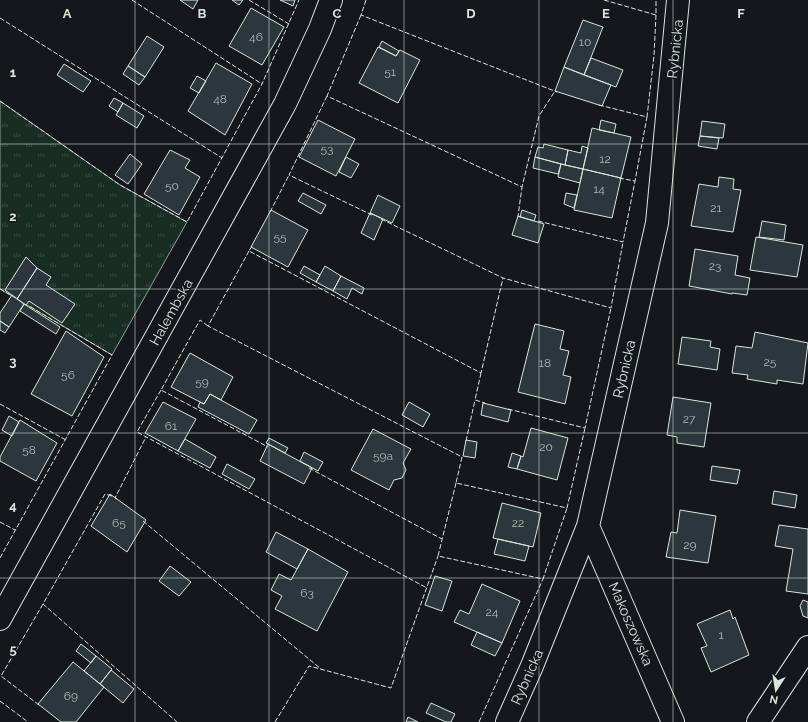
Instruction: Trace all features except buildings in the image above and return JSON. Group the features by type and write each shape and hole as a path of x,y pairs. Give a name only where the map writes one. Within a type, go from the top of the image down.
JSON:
{"street":[{"name":"Halembska","path":"0,619 281,110 320,29 331,0"},
{"name":"Rybnicka","path":"507,722 532,666 588,526 657,223 678,0"},
{"name":"Makoszowska","path":"588,526 673,722"},
{"path":"758,722 808,647"}],"green space":[{"path":"0,101 120,185 187,222 112,355 0,289"}],"fence":[{"path":"132,0 262,84"},
{"path":"249,0 289,24"},
{"path":"0,101 120,185 187,222 262,84 299,0"},
{"path":"366,0 361,15 557,92"},
{"path":"604,0 656,15 656,0"},
{"path":"361,15 327,96 522,187 539,116 555,91"},
{"path":"599,105 647,117 654,56 656,15"},
{"path":"0,18 222,158"},
{"path":"327,96 289,175 372,215"},
{"path":"619,178 635,181 647,117"},
{"path":"270,212 289,175"},
{"path":"538,221 623,242 635,181"},
{"path":"520,217 518,216 522,187"},
{"path":"381,219 503,278 611,308 623,242"},
{"path":"252,246 249,251 481,373 503,278"},
{"path":"249,251 208,326 462,457"},
{"path":"0,289 14,297"},
{"path":"0,558 112,355 29,306"},
{"path":"508,409 585,428 611,308"},
{"path":"208,326 200,320 161,390 268,447"},
{"path":"481,373 475,400 485,403"},
{"path":"161,390 137,432 427,588"},
{"path":"466,441 475,400"},
{"path":"0,404 66,440"},
{"path":"462,457 456,483 567,508 585,428"},
{"path":"117,499 115,498 146,437"},
{"path":"309,468 442,539"},
{"path":"456,483 438,556 543,579 567,508"},
{"path":"112,496 105,494 43,604 177,722"},
{"path":"143,521 321,669"},
{"path":"0,522 15,530"},
{"path":"275,722 309,666 391,688 438,556"},
{"path":"479,722 543,579"},
{"path":"39,705 1,676 43,604"},
{"path":"0,701 28,722"}]}
